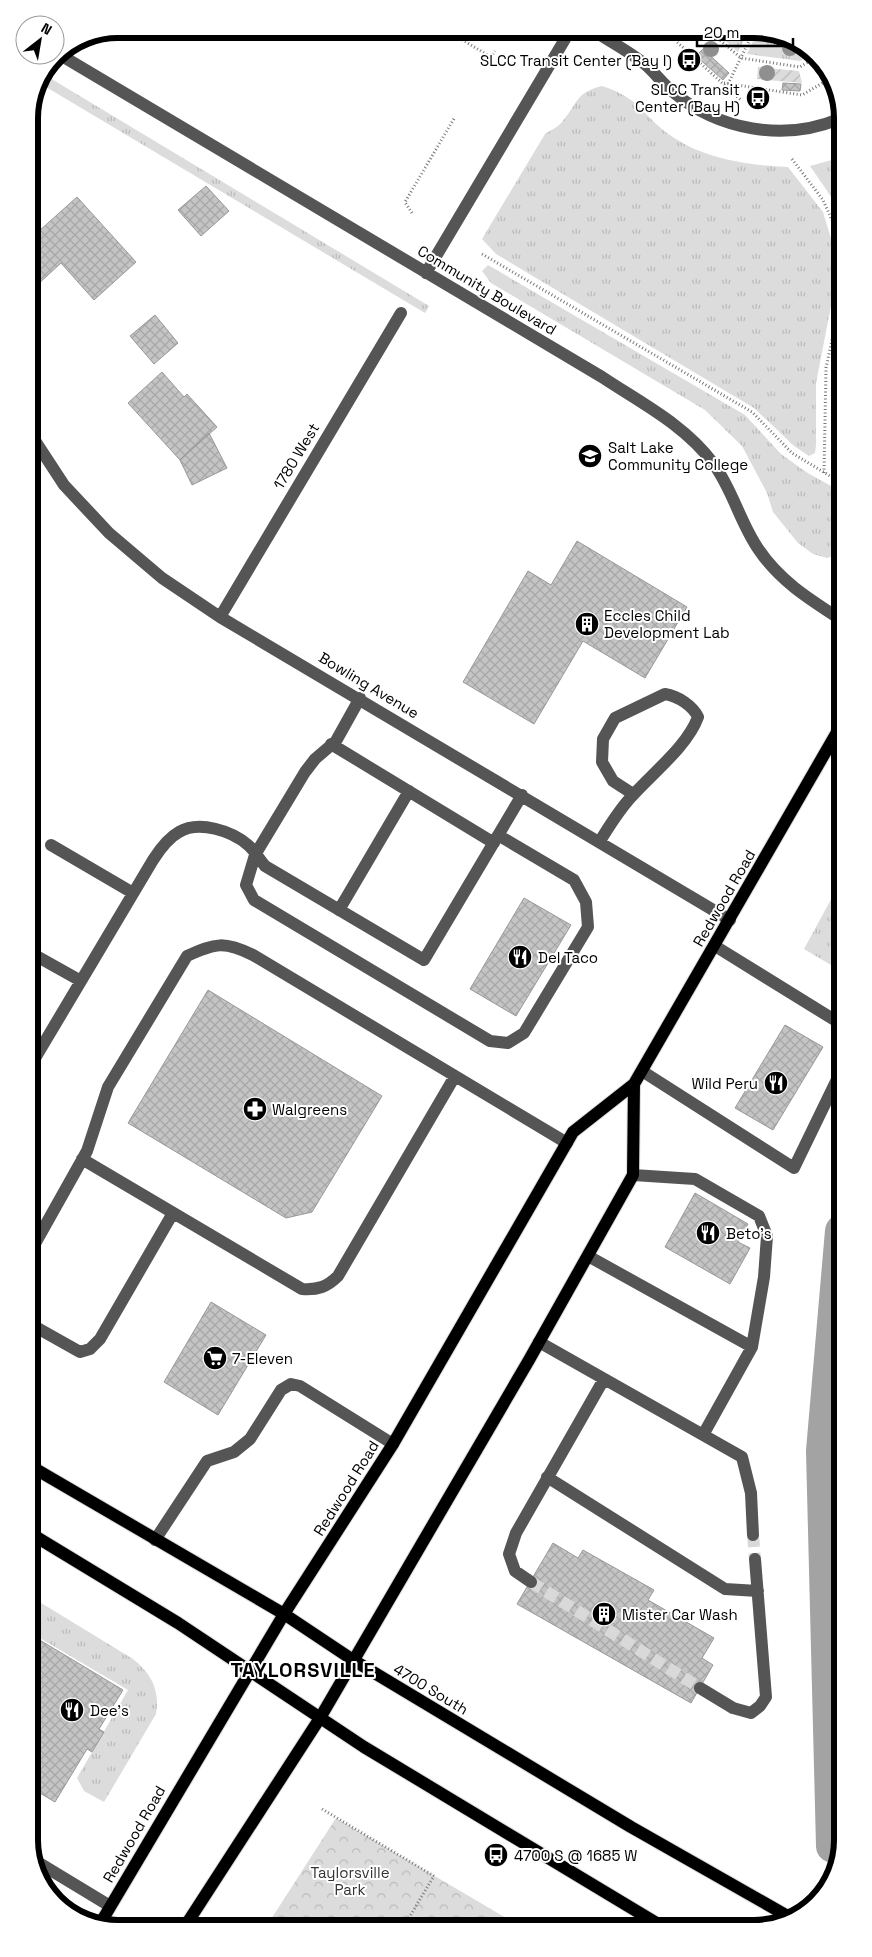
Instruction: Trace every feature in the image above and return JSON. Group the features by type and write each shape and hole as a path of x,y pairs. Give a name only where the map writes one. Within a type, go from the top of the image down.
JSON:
{"main road":[{"name":"Redwood Road","path":"103,1918 284,1614 392,1444 573,1132 634,1084 834,738"},
{"path":"190,1919 320,1718 539,1342 633,1175 634,1084"},
{"name":"4700 South","path":"38,1471 284,1614 353,1660 631,1827 783,1914"},
{"path":"38,1538 178,1624 372,1752 651,1920"}],"street":[{"path":"426,273 566,38"},
{"path":"605,38 645,64 674,93 711,116 739,127 796,130 834,120"},
{"name":"Community Boulevard","path":"65,58 602,377 689,435 712,462 728,486 759,550 776,571 796,590 834,615"},
{"name":"1780 West","path":"220,617 401,313"},
{"name":"Bowling Avenue","path":"38,445 64,485 109,533 162,578 220,617 360,698 730,920"},
{"path":"600,841 633,794 669,758 696,724 698,717 694,709 672,695 665,694 615,718 603,739 602,762 613,781 633,794"},
{"path":"331,744 409,791 574,880 586,902 588,927 524,1032 508,1043 490,1041 254,900 246,886 255,855 305,772 315,759 331,744 336,741 360,698"},
{"path":"339,910 409,791"},
{"path":"38,1053 161,848 180,831 193,828 214,828 233,835 249,846 265,866 424,960 522,795"},
{"path":"51,845 133,893"},
{"path":"38,1238 82,1160 108,1087 187,956 207,947 231,945 253,955 567,1143"},
{"path":"715,946 834,1020"},
{"path":"38,957 81,981"},
{"path":"642,1071 794,1168 834,1085"},
{"path":"82,1160 302,1289 315,1290 329,1285 338,1276 454,1076"},
{"path":"633,1175 695,1179 759,1216 766,1236 765,1269 752,1347 703,1435"},
{"path":"38,1328 80,1352 90,1349 100,1339 173,1213"},
{"path":"588,1256 752,1347"},
{"path":"539,1342 742,1457 751,1493 754,1534"},
{"path":"531,1582 515,1571 510,1554 516,1533 604,1379"},
{"path":"155,1540 207,1461 234,1452 250,1439 281,1390 291,1384 300,1386 392,1444"},
{"path":"547,1477 725,1589 758,1591"},
{"path":"700,1688 733,1708 751,1713 760,1706 766,1697 755,1559"},
{"path":"42,1865 110,1906"}],"path":[{"path":"459,38 491,57"},
{"path":"676,38 677,42 726,84 746,105"},
{"path":"718,38 741,58 800,66 810,60"},
{"path":"726,84 751,38"},
{"path":"488,63 495,51"},
{"path":"726,84 802,95 826,81"},
{"path":"412,213 405,202 455,117"},
{"path":"792,159 824,200 834,224"},
{"path":"482,254 752,412 792,454 834,479"},
{"path":"824,473 826,368 834,330"},
{"path":"322,1809 434,1876 408,1919"}],"green space":[{"path":"722,38 745,38 738,52"},
{"path":"755,38 760,38 770,39 795,48 807,57 800,61 747,54"},
{"path":"758,67 799,71 802,83 757,79"},
{"path":"49,77 429,306 425,313 44,86"},
{"path":"602,86 624,95 667,133 681,142 710,155 740,162 788,167 823,212 834,248 834,291 816,383 815,453 809,456 794,446 754,408 496,254 482,239 545,134 560,124 581,96"},
{"path":"834,159 834,203 830,195 810,166"},
{"path":"488,265 745,415 781,454 806,472 834,488 834,556 827,558 813,554 798,543 773,512 767,493 742,446 705,410 491,283 482,271"},
{"path":"834,386 834,447 831,423"},
{"path":"834,894 834,967 804,949"},
{"path":"38,1601 133,1659 150,1677 155,1690 157,1698 156,1714 104,1802 84,1791 77,1778 128,1690 38,1637"},
{"name":"Taylorsville Park","path":"336,1818 509,1920 271,1919"}],"building":[{"path":"703,49 729,73 723,80 696,56"},
{"path":"783,83 801,84 800,91 782,90"},
{"path":"206,186 229,211 201,236 178,210"},
{"path":"77,197 136,262 94,300 61,263 38,284 38,232"},
{"path":"155,315 178,343 154,364 130,336"},
{"path":"162,372 184,397 187,394 217,427 180,460 128,403"},
{"path":"209,433 227,468 192,485 180,460"},
{"name":"Eccles Child Development Lab","path":"577,541 687,607 645,678 583,641 534,724 463,682 528,571 551,585"},
{"name":"Del Taco","path":"524,898 571,925 516,1016 470,989"},
{"name":"Walgreens","path":"208,990 382,1096 312,1212 286,1218 128,1123"},
{"path":"785,1025 823,1047 773,1130 735,1108"},
{"name":"Beto's","path":"695,1193 748,1224 738,1242 750,1248 730,1284 665,1247"},
{"name":"7-Eleven","path":"211,1302 266,1335 218,1415 164,1382"},
{"name":"Mister Car Wash","path":"553,1543 578,1558 583,1550 654,1590 648,1600 714,1638 702,1658 713,1665 691,1703 517,1604"},
{"name":"Dee's","path":"38,1639 123,1690 99,1729 104,1732 92,1752 87,1749 55,1802 38,1792"}],"waterway":[{"path":"833,1846 823,1451 834,1324"}],"tunnel":[{"path":"753,1535 755,1559"},
{"path":"531,1582 700,1688"}],"place":[{"name":"SLCC Transit Center (Bay I)","path":"689,60"},
{"name":"SLCC Transit Center (Bay H)","path":"758,98"},
{"name":"Salt Lake Community College","path":"590,456"},
{"name":"Eccles Child Development Lab","path":"587,624"},
{"name":"Del Taco","path":"520,957"},
{"name":"Wild Peru","path":"776,1083"},
{"name":"Walgreens","path":"255,1109"},
{"name":"Beto's","path":"708,1233"},
{"name":"7-Eleven","path":"215,1358"},
{"name":"Mister Car Wash","path":"604,1614"},
{"name":"Dee's","path":"72,1710"},
{"name":"4700 S @ 1685 W","path":"496,1855"}],"district":[{"name":"TAYLORSVILLE","path":"303,1670"}]}
